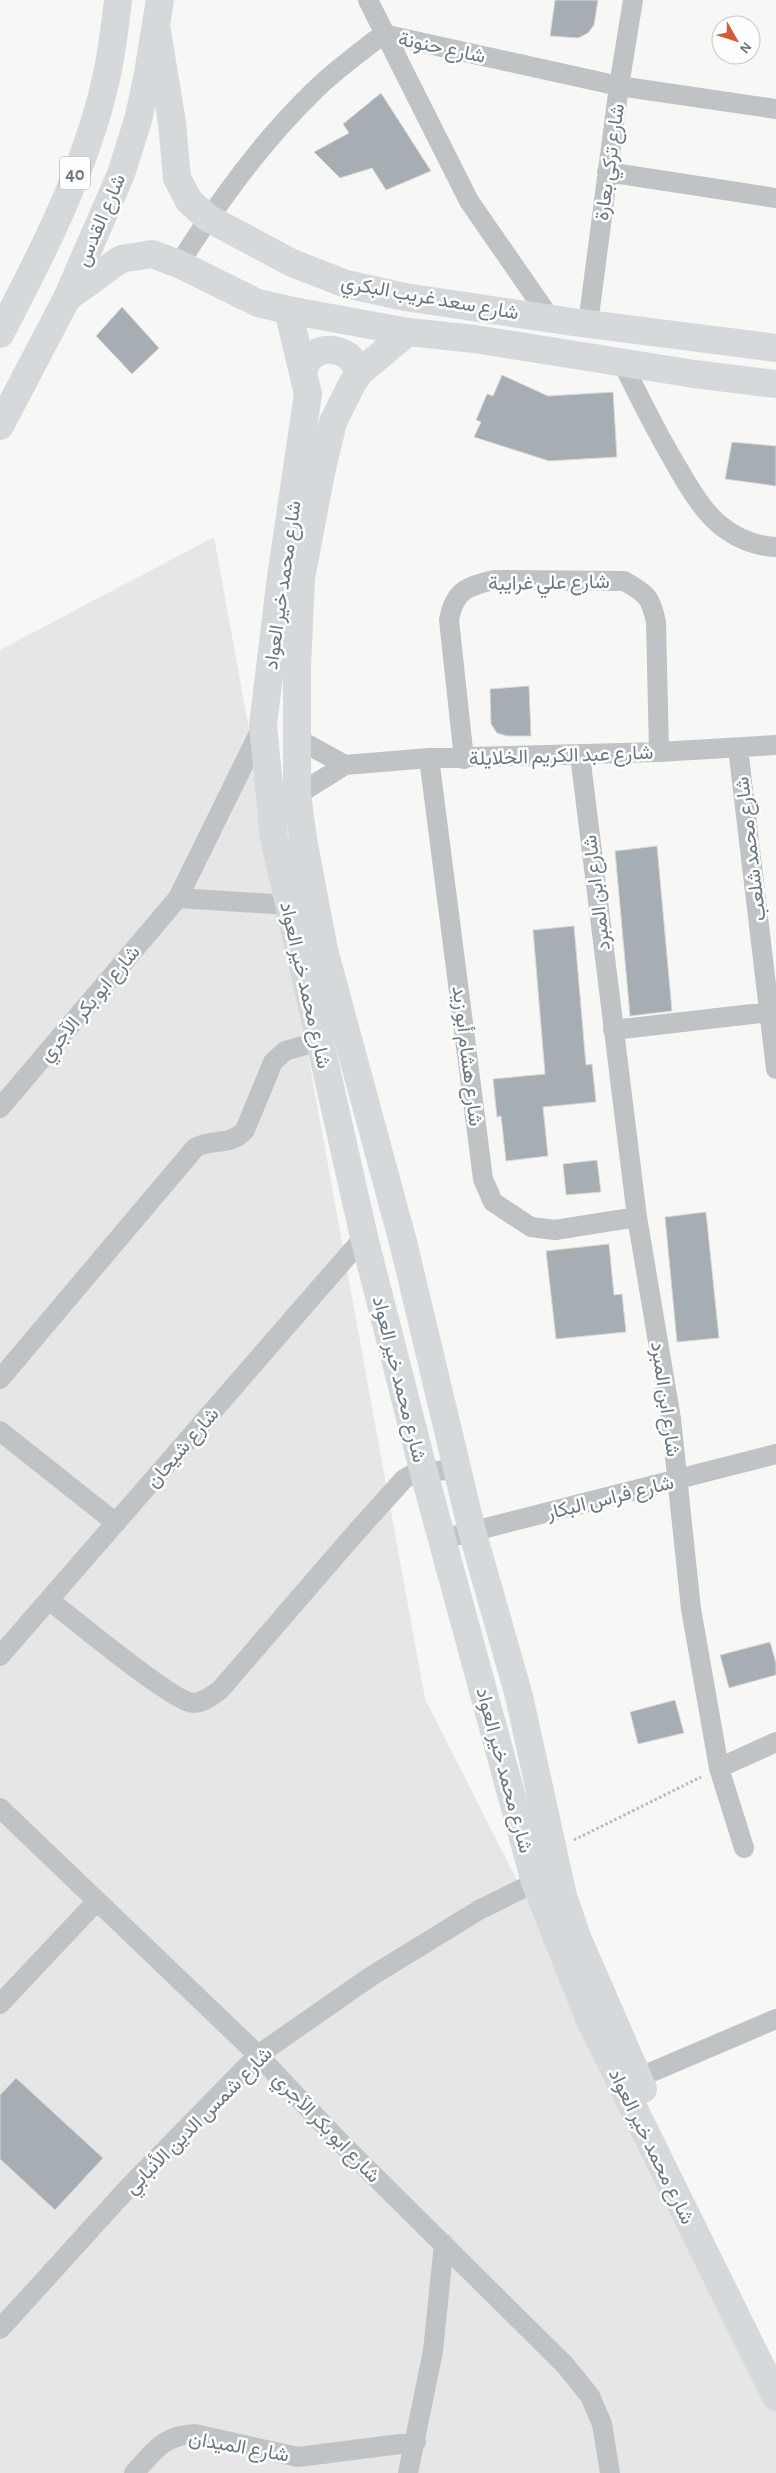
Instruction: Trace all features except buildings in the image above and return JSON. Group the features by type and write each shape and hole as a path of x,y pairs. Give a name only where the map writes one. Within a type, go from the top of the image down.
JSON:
{"main road":[{"name":"شارع القدس","path":"0,334 69,189 92,130 106,78 118,0"},
{"name":"شارع القدس","path":"0,426 67,298 121,174 138,120 157,30 160,0"},
{"name":"شارع سعد غريب البكري","path":"157,30 172,123 177,178 189,201 208,218 292,263 346,284 405,297 588,324 776,348"},
{"name":"شارع سعد غريب البكري","path":"67,298 121,259 152,254 179,264 258,303 288,310 408,332 694,374 776,384"},
{"name":"شارع محمد خير العواد","path":"288,310 304,370 308,394 281,577 263,724 274,838 364,1237 443,1540 548,1868 590,2018 630,2081 776,2365"},
{"name":"شارع محمد خير العواد","path":"408,332 360,372 333,422 301,578 296,738 297,795 303,839 324,950 382,1161 472,1531 519,1696 548,1868"},
{"path":"304,370 306,361 310,356 330,350 349,358 360,372"},
{"name":"شارع محمد خير العواد","path":"630,2081 776,2397"}],"street":[{"path":"368,0 383,34 469,201 550,318"},
{"name":"شارع تركي بعارة","path":"588,324 619,86 634,0"},
{"name":"شارع حنونة","path":"179,264 208,218 262,148 315,89 383,34 619,86 776,109"},
{"path":"607,172 776,198"},
{"path":"622,362 654,429 698,499 719,525 738,537 762,546 776,547"},
{"name":"شارع علي غرايبة","path":"464,759 449,620 451,605 458,595 474,585 494,580 624,581 642,590 652,602 656,622 659,752"},
{"name":"شارع ابو بكر الآجري","path":"0,1108 178,898 263,724"},
{"path":"296,738 345,765"},
{"name":"شارع عبد الكريم الخلايلة","path":"297,795 345,765 429,758 464,759 580,755 776,745"},
{"name":"شارع محمد شلعب","path":"738,748 776,1069"},
{"name":"شارع ابن المبرد","path":"580,755 637,1217 671,1419 691,1609 719,1768 744,1848"},
{"name":"شارع هشام أبو زيد","path":"429,758 483,1179 493,1202 531,1227 555,1230 637,1217"},
{"path":"178,898 288,905"},
{"path":"613,1030 769,1012"},
{"path":"0,1379 195,1148 202,1143 224,1143 241,1136 273,1062 285,1051 319,1041"},
{"name":"شارع شيحان","path":"0,1656 364,1237"},
{"path":"0,1431 116,1523"},
{"name":"شارع فراس البكار","path":"443,1540 776,1454"},
{"path":"50,1600 171,1693 192,1703 206,1700 220,1690 350,1538 404,1479 415,1473 458,1469"},
{"path":"719,1768 776,1742"},
{"name":"شارع ابو بكر الآجري","path":"0,1808 96,1902 258,2055 341,2143 565,2365 590,2396 602,2424 610,2473"},
{"name":"شارع شمس الدين الأنبابي","path":"0,2329 128,2188 258,2055 370,1977 548,1868"},
{"path":"0,2004 96,1902"},
{"path":"630,2081 776,2019"},
{"path":"408,2473 416,2442 433,2351 444,2244"},
{"name":"شارع الميدان","path":"134,2473 162,2444 172,2437 184,2434 195,2434 296,2465 416,2442"}],"path":[{"path":"548,1868 719,1768"}],"shaded area":[{"path":"214,537 425,1699 776,2391 776,2473 0,2473 0,650"}]}
